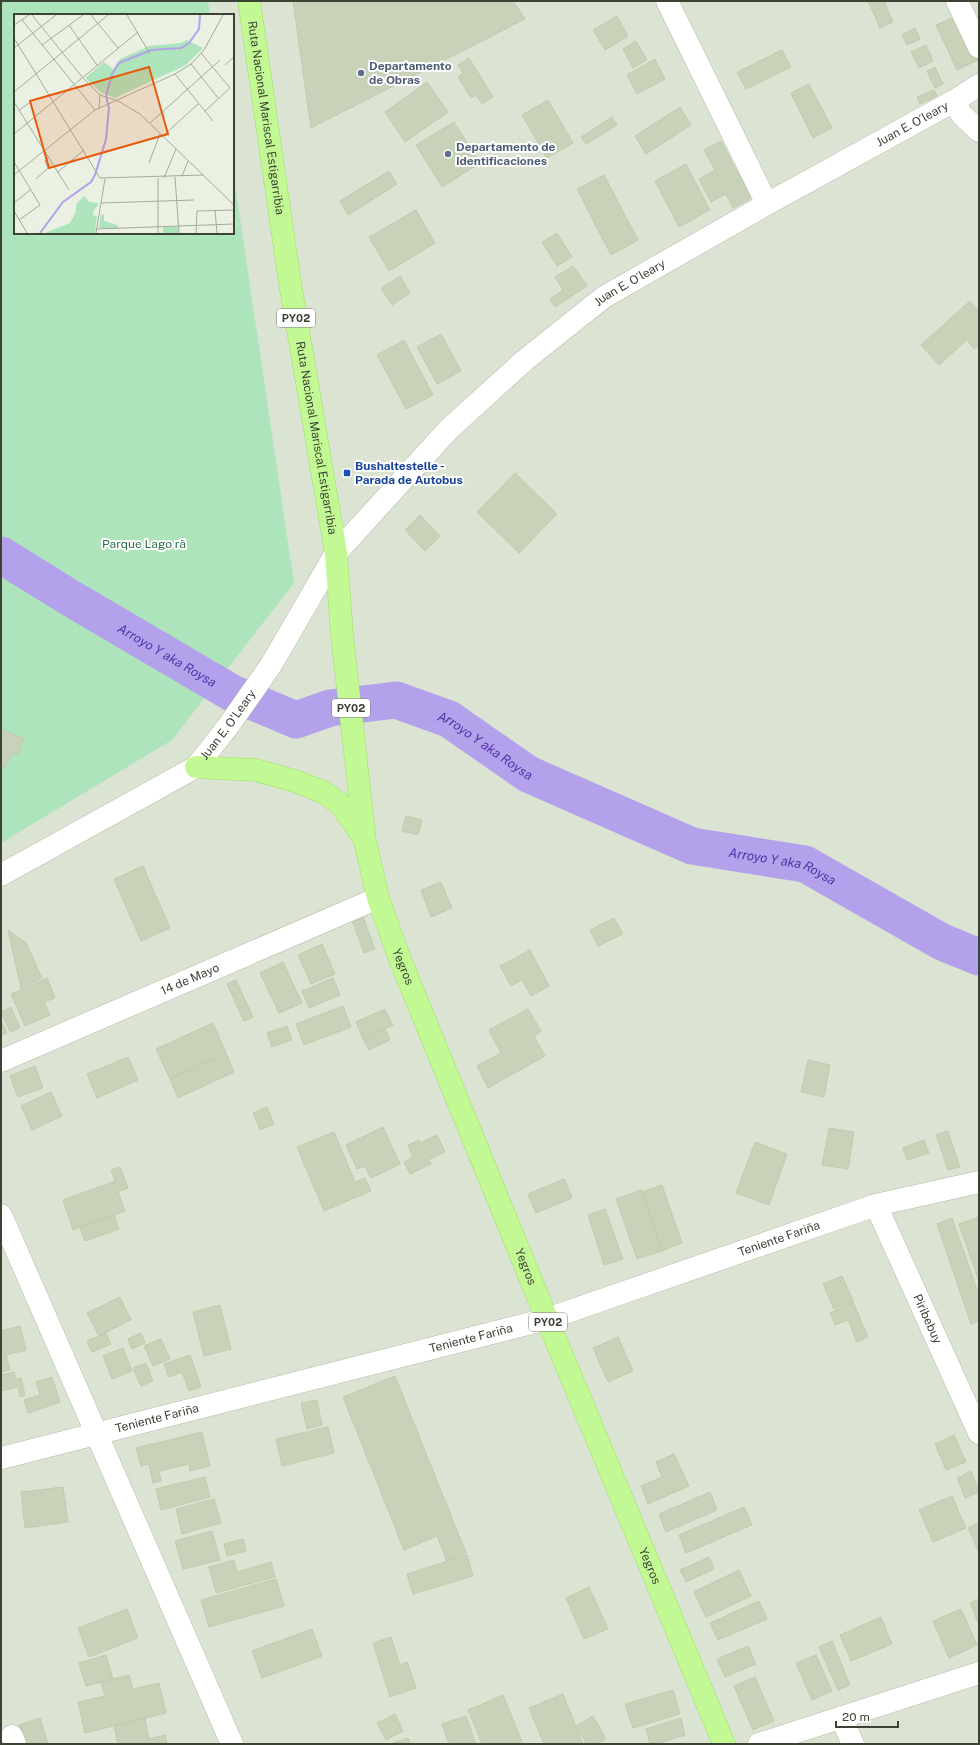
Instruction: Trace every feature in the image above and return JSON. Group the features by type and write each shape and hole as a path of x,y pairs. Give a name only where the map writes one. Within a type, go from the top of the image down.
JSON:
{"main road":[{"name":"Ruta Nacional Mariscal Estigarribia","path":"250,1 290,283 336,552 342,635 360,781"},
{"path":"196,767 256,770 295,781 323,792 341,805 365,841"},
{"name":"Yegros","path":"360,781 365,841 378,898 398,957 724,1744"}],"street":[{"path":"667,1 767,204"},
{"path":"957,1 979,46"},
{"name":"Juan E. O´leary","path":"336,552 449,429 525,360 604,297 767,204 954,101 979,85"},
{"path":"954,101 962,115 979,131"},
{"name":"Juan E. O'Leary","path":"1,875 196,767 229,725 271,666 336,552"},
{"name":"14 de Mayo","path":"1,1061 378,898"},
{"name":"Teniente Fariña","path":"1,1458 547,1319 876,1205 979,1182"},
{"name":"Piribebuy","path":"876,1205 979,1433"},
{"path":"1,1215 232,1744"},
{"path":"759,1744 979,1673"},
{"path":"841,1718 853,1744"}],"shaded area":[{"path":"1,1 979,1 979,1744 1,1744"}],"green space":[{"name":"Parque Lago rã","path":"1,1 208,1 210,14 14,14 14,234 234,234 234,178 294,583 172,740 1,843"}],"building":[{"name":"Departamento de Obras","path":"293,1 513,1 525,19 311,128"},
{"path":"868,1 884,1 893,22 880,28"},
{"path":"958,15 978,60 957,70 936,25"},
{"path":"617,16 628,36 605,50 593,30"},
{"path":"915,28 920,39 907,45 902,35"},
{"path":"636,41 647,60 633,68 623,49"},
{"path":"926,45 933,61 919,68 911,52"},
{"path":"782,50 791,67 746,89 737,72"},
{"path":"469,58 493,97 482,104 476,95 471,98 458,77 463,73 458,65"},
{"path":"655,59 665,79 637,94 627,75"},
{"path":"935,67 943,84 935,88 927,71"},
{"path":"427,82 448,112 405,142 385,112"},
{"path":"809,84 832,128 813,138 791,93"},
{"path":"934,90 937,96 920,104 917,97"},
{"path":"548,100 573,143 547,158 522,115"},
{"path":"680,107 691,125 646,154 635,136"},
{"path":"612,117 617,125 586,144 581,137"},
{"name":"Departamento de Identificaciones","path":"454,122 480,163 442,187 416,145"},
{"path":"721,141 751,198 733,208 726,194 711,202 699,179 715,170 704,150"},
{"path":"686,164 710,210 679,227 655,181"},
{"path":"389,171 397,184 348,215 340,201"},
{"path":"604,175 638,240 611,255 577,189"},
{"path":"416,210 435,243 389,271 369,237"},
{"path":"557,233 572,257 557,266 542,242"},
{"path":"573,266 587,286 555,307 550,299 563,290 555,277"},
{"path":"400,276 410,293 392,305 381,288"},
{"path":"970,301 979,311 979,345 974,349 967,340 939,365 921,345"},
{"path":"441,334 461,371 437,384 417,347"},
{"path":"404,340 433,395 406,409 377,355"},
{"path":"515,473 557,514 519,553 477,512"},
{"path":"420,515 440,536 425,551 405,530"},
{"path":"1,729 24,739 17,755 12,753 5,768 1,766"},
{"path":"406,816 422,820 418,835 402,831"},
{"path":"143,866 170,928 141,941 114,879"},
{"path":"441,882 452,908 431,917 421,890"},
{"path":"362,914 375,949 364,953 351,918"},
{"path":"614,918 623,934 598,946 590,930"},
{"path":"8,930 26,943 42,978 21,988"},
{"path":"322,944 335,974 311,984 298,955"},
{"path":"530,950 549,986 531,996 522,980 511,986 500,966"},
{"path":"283,962 302,1003 279,1013 260,973"},
{"path":"47,978 55,998 44,1002 50,1015 25,1026 11,994"},
{"path":"333,978 340,995 309,1008 302,991"},
{"path":"236,980 253,1017 244,1021 227,984"},
{"path":"343,1006 351,1027 304,1045 296,1024"},
{"path":"11,1007 20,1028 10,1032 1,1012"},
{"path":"385,1009 393,1025 363,1039 356,1022"},
{"path":"528,1009 541,1031 534,1036 545,1056 488,1088 477,1066 501,1053 489,1030"},
{"path":"1,1020 7,1033 1,1035"},
{"path":"213,1023 226,1053 170,1079 156,1049"},
{"path":"287,1026 292,1040 272,1047 267,1033"},
{"path":"385,1029 390,1040 369,1050 363,1039"},
{"path":"226,1053 234,1072 178,1098 170,1079"},
{"path":"128,1057 138,1080 97,1098 87,1074"},
{"path":"808,1060 830,1065 824,1097 801,1092"},
{"path":"35,1066 43,1088 18,1097 10,1076"},
{"path":"51,1092 62,1116 32,1130 21,1106"},
{"path":"267,1107 274,1124 260,1130 253,1113"},
{"path":"383,1127 400,1164 371,1178 365,1166 357,1169 346,1145"},
{"path":"829,1128 854,1132 848,1169 822,1165"},
{"path":"948,1131 960,1167 948,1170 936,1135"},
{"path":"334,1132 355,1182 365,1178 371,1191 324,1211 297,1147"},
{"path":"437,1135 445,1152 430,1159 422,1142"},
{"path":"419,1140 431,1164 410,1174 404,1162 413,1157 408,1145"},
{"path":"924,1140 929,1153 907,1160 903,1148"},
{"path":"755,1142 787,1154 769,1205 736,1193"},
{"path":"120,1167 128,1188 118,1192 125,1211 73,1230 63,1200 115,1181 111,1170"},
{"path":"564,1179 572,1198 536,1213 528,1194"},
{"path":"662,1185 682,1243 662,1251 642,1192"},
{"path":"641,1190 662,1251 637,1259 616,1199"},
{"path":"605,1209 623,1259 604,1265 588,1215"},
{"path":"114,1215 119,1229 85,1241 80,1228"},
{"path":"979,1217 979,1282 959,1224"},
{"path":"952,1218 979,1295 979,1321 971,1324 937,1224"},
{"path":"842,1276 853,1301 834,1309 823,1284"},
{"path":"120,1297 131,1320 99,1336 87,1313"},
{"path":"853,1302 868,1337 857,1342 848,1320 835,1325 830,1313"},
{"path":"220,1305 231,1349 204,1356 193,1312"},
{"path":"20,1326 26,1350 6,1355 10,1370 1,1372 1,1331"},
{"path":"106,1333 111,1344 92,1352 87,1341"},
{"path":"141,1333 145,1343 132,1349 128,1339"},
{"path":"618,1337 633,1371 608,1382 593,1348"},
{"path":"161,1339 170,1359 153,1366 144,1346"},
{"path":"123,1348 132,1371 112,1379 103,1356"},
{"path":"190,1355 201,1387 189,1391 182,1372 169,1377 164,1364"},
{"path":"146,1363 153,1381 141,1386 133,1368"},
{"path":"14,1372 16,1379 21,1378 25,1395 20,1397 18,1387 1,1391 1,1375"},
{"path":"395,1376 466,1553 447,1561 437,1536 404,1550 343,1397"},
{"path":"52,1377 60,1402 28,1413 24,1400 40,1395 36,1382"},
{"path":"317,1400 322,1425 307,1429 301,1403"},
{"path":"328,1427 334,1453 282,1466 276,1439"},
{"path":"202,1432 210,1466 190,1471 189,1464 159,1471 161,1481 153,1483 149,1464 141,1466 136,1448"},
{"path":"954,1435 966,1462 946,1470 935,1444"},
{"path":"674,1454 689,1486 648,1504 641,1486 662,1477 656,1462"},
{"path":"971,1471 979,1492 965,1498 957,1478"},
{"path":"205,1477 210,1497 161,1510 156,1489"},
{"path":"63,1487 68,1522 25,1528 21,1492"},
{"path":"710,1492 717,1510 666,1532 659,1514"},
{"path":"952,1496 966,1528 933,1542 919,1510"},
{"path":"214,1499 221,1523 182,1534 176,1509"},
{"path":"744,1507 752,1525 686,1553 679,1535"},
{"path":"979,1523 979,1549 978,1550 968,1528"},
{"path":"212,1531 220,1560 183,1569 175,1541"},
{"path":"243,1539 246,1551 227,1556 224,1544"},
{"path":"467,1555 473,1576 413,1594 407,1574"},
{"path":"709,1557 714,1569 686,1582 680,1570"},
{"path":"234,1560 237,1572 271,1562 275,1577 216,1593 209,1567"},
{"path":"739,1570 751,1596 706,1617 694,1592"},
{"path":"276,1579 284,1606 209,1627 201,1600"},
{"path":"589,1587 608,1629 584,1639 566,1598"},
{"path":"979,1599 979,1625 970,1603"},
{"path":"759,1601 767,1619 718,1640 710,1623"},
{"path":"127,1609 138,1638 89,1657 78,1628"},
{"path":"961,1609 977,1645 949,1658 933,1621"},
{"path":"881,1617 892,1644 851,1661 840,1635"},
{"path":"312,1629 322,1656 262,1678 252,1651"},
{"path":"391,1637 400,1665 407,1662 416,1688 390,1697 373,1643"},
{"path":"832,1641 850,1685 838,1690 819,1647"},
{"path":"748,1646 756,1664 725,1677 717,1659"},
{"path":"106,1655 113,1679 86,1686 79,1663"},
{"path":"816,1655 832,1691 812,1700 796,1663"},
{"path":"129,1675 133,1689 159,1683 166,1713 85,1733 78,1702 105,1696 101,1682"},
{"path":"755,1677 774,1721 753,1730 734,1686"},
{"path":"673,1690 680,1714 633,1728 625,1704"},
{"path":"563,1694 583,1744 544,1744 529,1708"},
{"path":"503,1695 523,1744 482,1744 468,1710"},
{"path":"395,1714 403,1731 386,1740 377,1723"},
{"path":"466,1716 476,1744 449,1744 442,1724"},
{"path":"593,1716 606,1739 597,1744 587,1744 576,1726"},
{"path":"40,1718 48,1744 25,1744 19,1725"},
{"path":"681,1718 685,1735 656,1744 650,1744 646,1729"},
{"path":"145,1719 149,1739 165,1735 167,1744 118,1744 114,1726"},
{"path":"408,1738 410,1744 390,1744"}],"waterway":[{"name":"Arroyo Y aka Roysa","path":"1,555 72,599 232,693 296,720 330,708 396,700 449,719 528,774 692,846 805,864 942,942 979,957"}],"place":[{"name":"Departamento de Obras","path":"361,73"},
{"name":"Departamento de Identificaciones","path":"448,154"},
{"name":"Bushaltestelle - Parada de Autobus","path":"347,473"}]}
